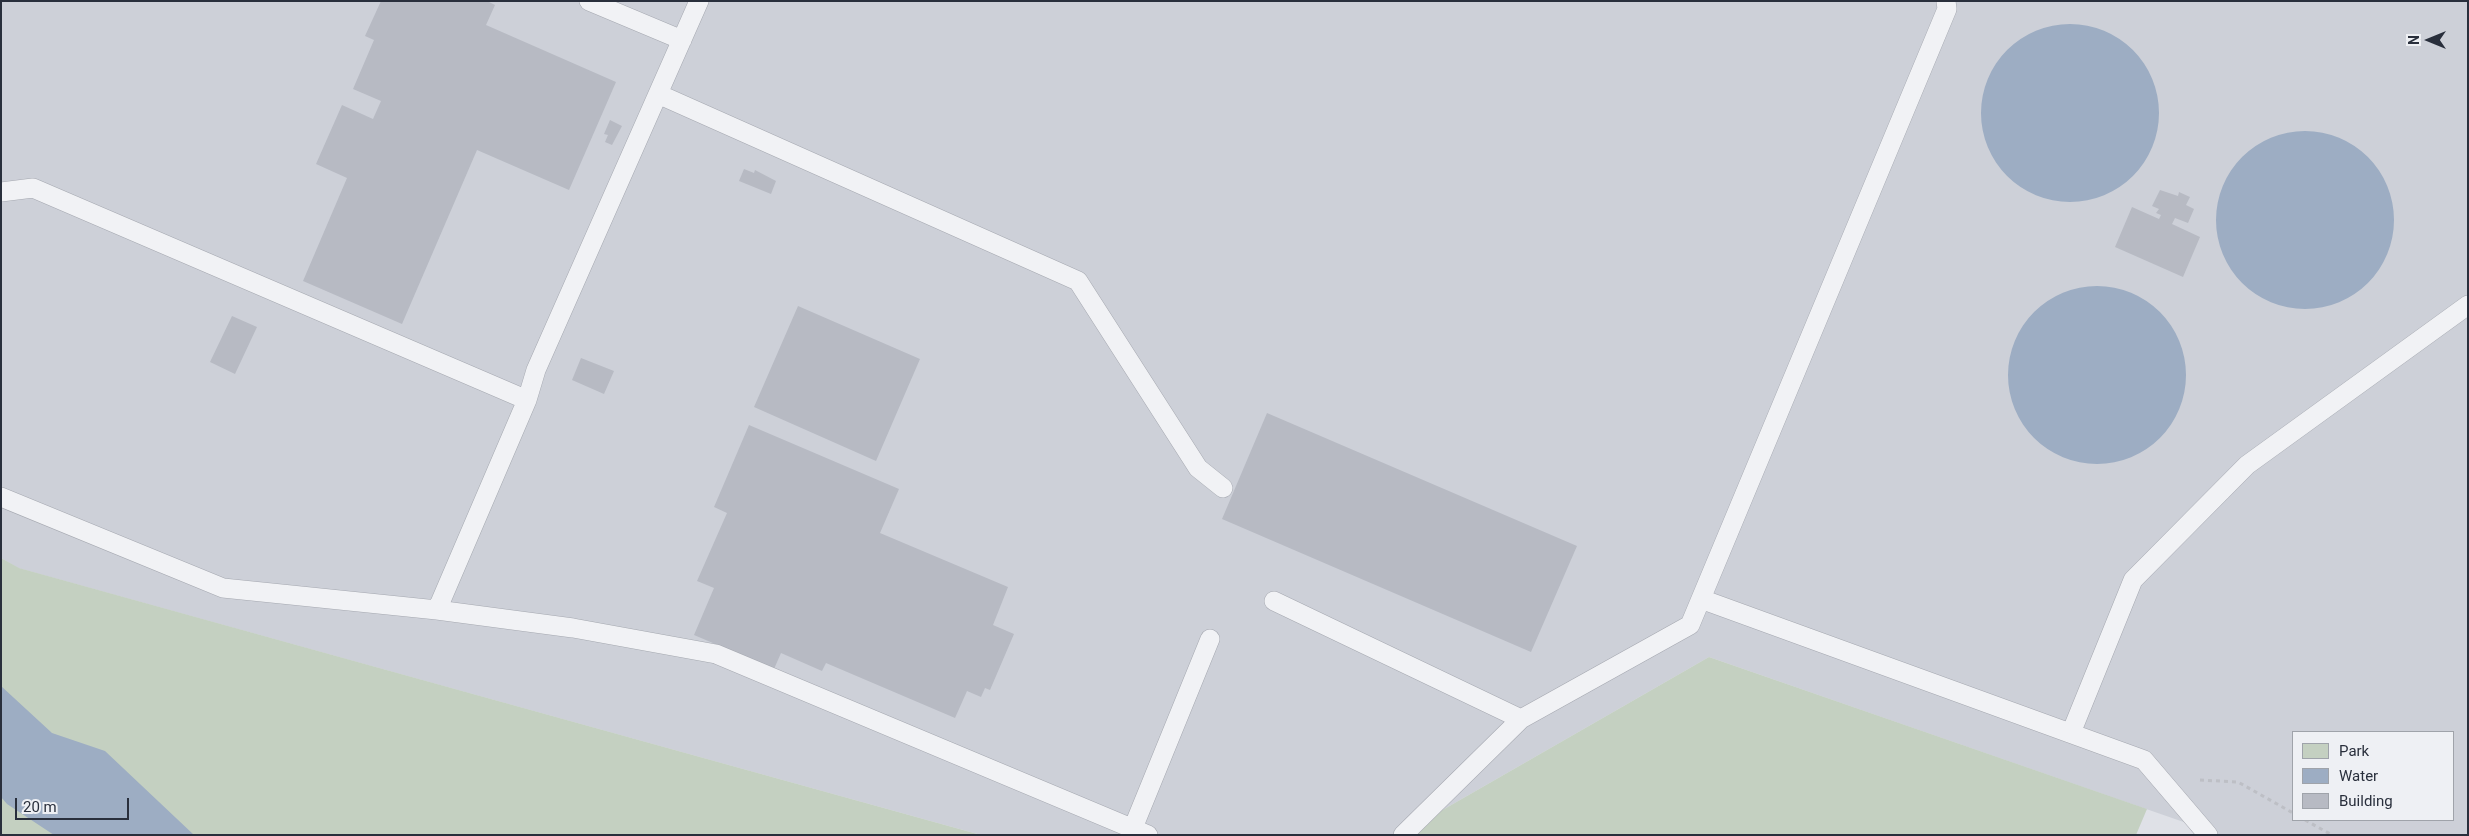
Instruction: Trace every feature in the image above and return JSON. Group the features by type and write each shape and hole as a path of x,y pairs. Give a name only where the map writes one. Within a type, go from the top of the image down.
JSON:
{"lane":[{"path":"589,1 682,40"},
{"path":"437,610 527,400 536,370 699,1"},
{"path":"1403,835 1521,719 1690,625 1947,9 1946,1"},
{"path":"658,94 1078,281 1198,468 1223,488"},
{"path":"1,192 33,188 527,400"},
{"path":"2071,733 2133,580 2247,465 2468,305"},
{"path":"1,497 223,588 437,610 574,628 716,654 1141,832 1210,638"},
{"path":"1701,599 2144,760 2208,835"},
{"path":"1274,601 1521,719"}],"path":[{"path":"2168,788 2196,780 2238,782 2292,812"},
{"path":"2307,821 2332,835"}],"shaded area":[{"path":"1,1 2468,1 2468,835 2221,835 1709,657 1399,835 981,835 18,568 1,558"}],"green space":[{"path":"1,558 19,568 981,835 1,835"},
{"path":"1709,657 2147,809 2136,835 1399,835"}],"water":[{"path":"2079,24 2112,34 2127,44 2139,56 2149,71 2155,87 2158,96 2158,130 2149,155 2139,170 2127,182 2112,192 2087,201 2061,202 2028,192 2013,182 2001,170 1991,155 1982,130 1981,104 1991,71 2001,56 2013,44 2028,34 2053,25"},
{"path":"2296,131 2314,131 2347,141 2362,151 2374,163 2384,178 2390,194 2394,220 2390,246 2384,262 2374,277 2362,289 2347,299 2331,305 2314,309 2296,309 2263,299 2248,289 2236,277 2226,262 2220,246 2216,229 2216,211 2226,178 2236,163 2248,151 2263,141 2279,135"},
{"path":"2106,286 2139,296 2154,306 2166,318 2176,333 2182,349 2185,358 2185,392 2176,417 2166,432 2154,444 2139,454 2114,463 2088,464 2055,454 2040,444 2028,432 2018,417 2009,392 2008,366 2018,333 2028,318 2040,306 2055,296 2080,287"},
{"path":"1,686 52,733 105,751 194,835 54,835 7,804 1,797"}],"building":[{"path":"381,1 487,1 495,5 486,25 616,82 569,190 477,150 402,324 303,281 347,178 316,164 342,105 373,119 381,101 353,89 374,40 365,36"},
{"path":"610,120 622,126 612,145 605,142 608,135 604,134"},
{"path":"744,169 754,173 755,170 776,181 771,194 739,181"},
{"path":"2160,190 2178,196 2179,192 2190,197 2186,205 2194,209 2188,223 2175,218 2172,224 2200,237 2183,277 2115,247 2132,207 2159,219 2161,215 2156,213 2159,209 2152,206"},
{"path":"798,306 920,359 876,461 754,407"},
{"path":"232,316 257,327 235,374 210,362"},
{"path":"581,358 614,371 604,394 572,380"},
{"path":"1267,413 1577,546 1531,652 1222,519"},
{"path":"749,425 899,489 880,533 1008,587 993,625 1014,634 990,690 985,688 981,697 967,691 955,718 826,663 822,671 781,653 774,669 694,635 714,588 697,581 727,513 714,507"}]}
